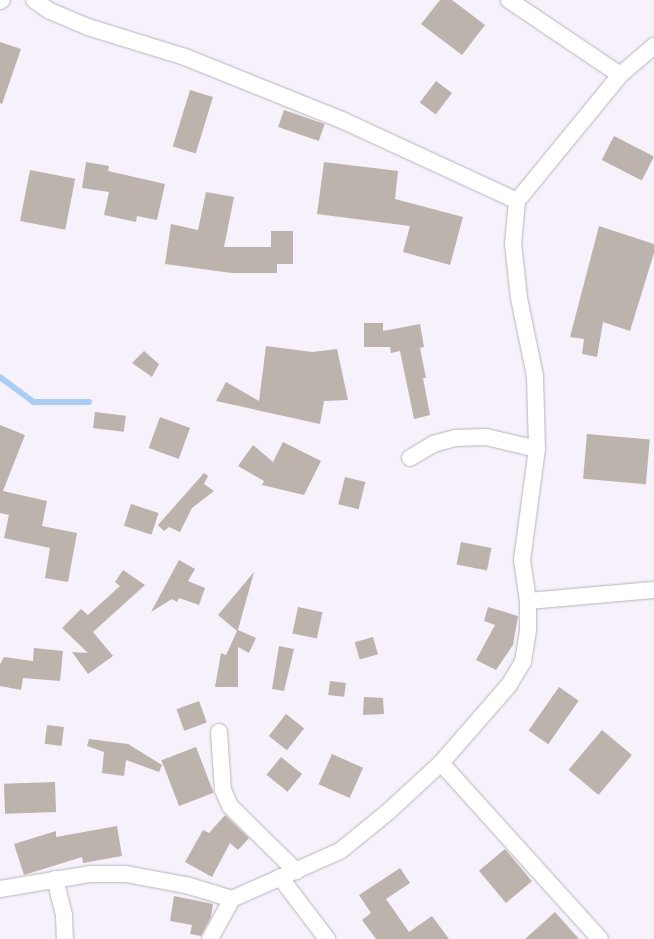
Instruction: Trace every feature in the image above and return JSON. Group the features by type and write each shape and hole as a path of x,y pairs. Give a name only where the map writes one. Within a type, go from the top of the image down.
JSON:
{"street":[{"path":"34,0 50,11 88,26 185,57 342,120 517,201"},
{"path":"508,0 526,5 620,75"},
{"path":"210,939 232,899 340,851 441,763 509,685 523,662 528,629 528,602 522,560 536,449 536,376 519,298 512,244 517,201 620,75 654,46"},
{"path":"410,458 433,444 456,438 486,437 536,449"},
{"path":"528,602 654,590"},
{"path":"219,732 223,790 230,806 296,871"},
{"path":"441,763 600,939"},
{"path":"0,890 90,874 126,874 162,880 232,899"},
{"path":"280,877 327,939"},
{"path":"55,879 64,915 65,939"}],"building":[{"path":"440,0 452,0 485,25 462,55 421,24"},
{"path":"0,42 21,49 2,104 0,103"},
{"path":"436,81 452,93 436,115 420,103"},
{"path":"190,90 213,97 196,153 173,146"},
{"path":"284,110 325,124 319,141 278,127"},
{"path":"614,136 654,156 642,180 602,160"},
{"path":"86,162 109,166 108,171 165,184 157,220 137,216 136,222 104,215 109,192 82,188"},
{"path":"324,162 398,171 395,199 463,217 450,265 403,252 410,226 317,214"},
{"path":"30,170 75,179 65,230 20,221"},
{"path":"206,192 234,197 224,247 271,247 271,231 293,231 293,264 277,264 277,273 232,273 165,264 171,224 198,230"},
{"path":"599,226 654,244 654,253 630,331 603,322 597,357 582,354 584,339 570,337"},
{"path":"364,323 383,323 383,331 420,324 424,347 420,348 426,378 423,378 430,415 414,419 400,351 391,353 390,347 364,347"},
{"path":"266,346 312,352 337,349 348,400 324,401 320,424 216,401 226,382 259,401"},
{"path":"144,351 159,364 152,377 132,363"},
{"path":"95,412 126,416 124,432 93,428"},
{"path":"160,417 190,428 179,459 149,448"},
{"path":"0,425 25,435 3,491 47,501 42,526 77,533 68,582 45,578 50,548 4,538 9,515 0,513"},
{"path":"587,434 650,439 646,484 583,479"},
{"path":"283,442 321,461 304,495 262,485 264,481 238,466 253,445 273,462"},
{"path":"204,473 208,476 204,484 214,491 192,508 180,532 169,527 164,531 158,525"},
{"path":"345,477 365,482 359,509 338,504"},
{"path":"131,504 159,513 151,535 124,526"},
{"path":"461,542 491,548 487,570 457,565"},
{"path":"179,560 195,569 188,581 205,588 199,605 179,598 177,602 172,599 151,612"},
{"path":"123,570 145,585 93,632 113,656 88,674 72,652 88,653 62,628 81,609 88,615 120,586 115,582"},
{"path":"254,572 238,630 256,638 249,653 238,647 238,687 215,687 221,653 226,655 237,631 218,615"},
{"path":"298,607 322,612 317,639 292,633"},
{"path":"488,607 518,616 513,645 496,670 476,660 495,625 484,621"},
{"path":"373,637 378,654 360,660 355,642"},
{"path":"279,646 294,649 284,691 272,689"},
{"path":"34,648 63,651 60,681 23,678 21,690 0,686 0,664 4,657 33,661"},
{"path":"330,681 346,683 344,697 328,695"},
{"path":"559,687 579,701 548,744 529,730"},
{"path":"364,697 383,698 384,714 363,715"},
{"path":"199,701 207,723 184,731 176,709"},
{"path":"286,714 304,728 287,750 269,736"},
{"path":"47,725 64,727 62,746 45,744"},
{"path":"602,730 632,755 598,795 569,770"},
{"path":"89,739 128,744 162,765 159,772 126,760 124,776 102,773 104,752 87,746"},
{"path":"196,747 214,793 179,806 161,760"},
{"path":"332,754 363,768 350,798 319,784"},
{"path":"281,757 302,774 288,792 267,775"},
{"path":"55,782 56,812 5,814 4,784"},
{"path":"225,815 249,838 238,850 230,843 212,877 185,862 203,830 209,833"},
{"path":"117,826 122,856 83,863 82,857 24,875 14,844 56,831 56,837"},
{"path":"505,849 532,881 506,903 479,871"},
{"path":"400,868 410,883 386,899 409,932 432,916 449,939 376,939 362,920 371,913 359,895"},
{"path":"174,896 213,904 211,917 201,936 190,934 192,925 170,921"},
{"path":"555,912 579,939 525,939"}],"waterway":[{"path":"0,377 34,402 89,402"}]}
